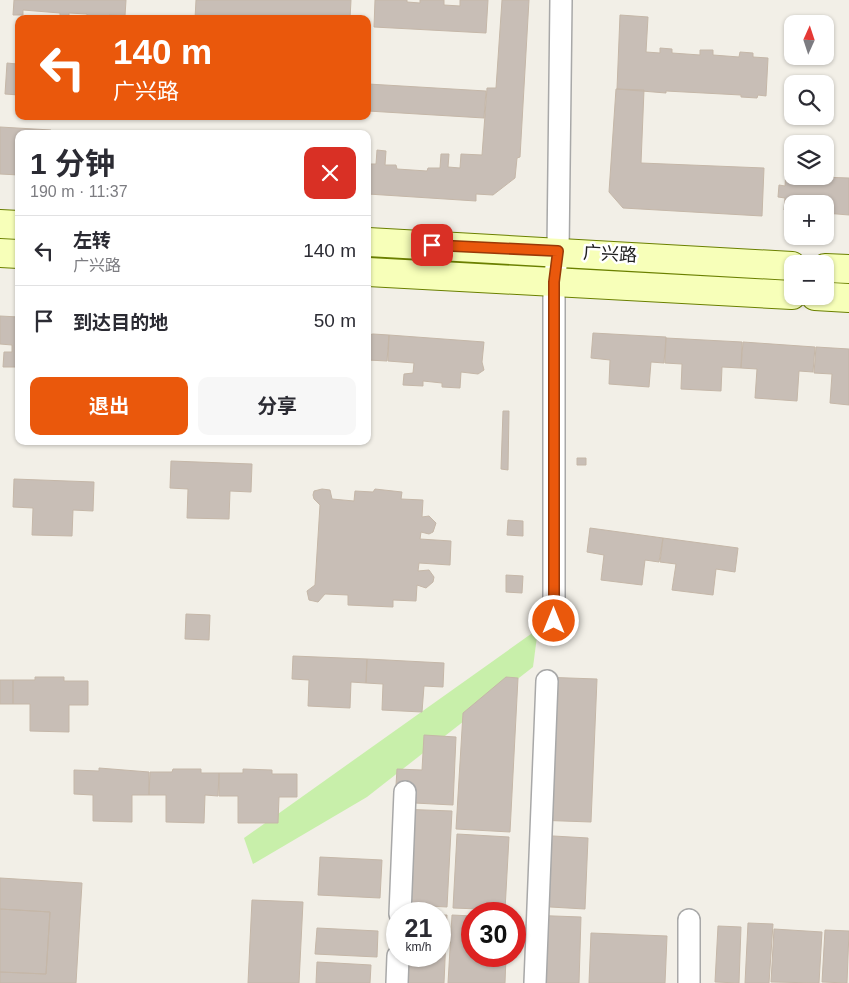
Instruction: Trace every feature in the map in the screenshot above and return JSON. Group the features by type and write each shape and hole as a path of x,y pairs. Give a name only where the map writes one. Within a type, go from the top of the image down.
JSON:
{"street":[{"path":"554,621 554,282 558,251 561,0"},
{"path":"0,224 15,225"},
{"name":"广兴路","path":"371,242 558,251 784,265"},
{"path":"0,253 15,254"},
{"path":"834,268 849,269"},
{"name":"广兴路","path":"371,272 784,295"},
{"path":"834,297 849,298"},
{"path":"535,983 547,681"},
{"path":"400,902 405,792"},
{"path":"689,983 690,920"},
{"path":"397,983 398,967"}],"green space":[{"path":"538,629 533,667 367,797 253,864 244,838"}],"building":[{"path":"14,0 126,0 125,15 69,13 69,15 60,15 60,13 23,10 23,15 13,15"},
{"path":"196,0 351,0 350,15 195,15"},
{"path":"375,0 407,0 407,2 420,3 420,0 444,0 444,5 460,6 460,0 488,0 486,33 374,27"},
{"path":"502,0 529,0 520,157 517,158 515,178 493,195 476,194 476,201 371,194 371,164 376,164 377,150 386,151 385,165 396,165 397,169 427,171 428,168 440,168 441,154 449,154 448,167 460,168 461,154 482,155 487,88 496,88"},
{"path":"620,15 648,17 646,52 660,53 660,48 672,49 672,53 700,55 700,50 713,50 713,55 739,57 740,52 753,53 753,57 768,58 766,96 758,95 757,98 741,97 741,95 666,91 666,93 617,89"},
{"path":"7,63 15,64 15,95 5,94"},
{"path":"371,84 486,91 484,118 371,111"},
{"path":"616,89 644,90 641,163 764,168 762,216 623,208 609,192"},
{"path":"0,127 51,130 15,130 15,175 0,174"},
{"path":"834,177 849,178 849,215 834,214 834,195 784,195 784,198 778,197 779,185 834,185"},
{"path":"0,316 15,317 15,367 3,367 4,352 12,352 12,345 0,344"},
{"path":"593,333 666,337 664,363 651,362 649,387 609,384 610,360 591,358"},
{"path":"371,334 389,335 387,361 371,360"},
{"path":"389,335 484,342 482,362 484,370 478,374 461,372 460,388 442,387 442,383 423,381 423,386 403,385 404,374 413,373 414,363 388,361"},
{"path":"666,338 742,342 741,368 722,367 721,391 681,389 682,364 665,363"},
{"path":"743,342 815,347 813,372 799,371 797,401 755,398 757,369 741,368"},
{"path":"816,347 849,349 849,405 830,403 832,374 814,373"},
{"path":"503,411 509,411 508,470 501,469"},
{"path":"577,458 586,458 586,465 577,465"},
{"path":"171,461 252,464 251,492 230,491 229,519 187,518 188,489 170,488"},
{"path":"14,479 94,482 93,511 73,510 72,536 32,535 33,508 13,507"},
{"path":"375,489 402,492 401,499 423,500 422,517 429,516 436,523 433,532 429,534 421,532 420,539 451,541 450,565 419,563 418,571 429,570 434,577 433,582 426,588 417,585 416,601 393,600 393,607 348,605 348,595 325,594 318,602 309,600 307,591 315,585 320,505 313,495 314,491 330,490 332,499 354,501 355,491 373,492"},
{"path":"508,520 523,521 523,536 507,535"},
{"path":"590,528 663,538 659,562 645,560 642,585 601,580 604,555 587,552"},
{"path":"663,538 738,548 735,572 716,569 713,595 672,590 676,564 660,562"},
{"path":"506,575 523,576 522,593 506,592"},
{"path":"186,614 210,615 209,640 185,639"},
{"path":"293,656 367,659 366,683 351,682 350,708 308,706 309,680 292,679"},
{"path":"367,659 444,663 443,687 424,686 422,712 382,710 383,684 366,683"},
{"path":"35,677 64,677 64,681 88,681 88,705 69,705 69,732 30,731 30,704 13,704 13,680 35,680"},
{"path":"506,677 518,678 510,832 456,829 463,713"},
{"path":"541,677 597,679 591,822 535,820"},
{"path":"0,680 13,680 13,704 0,704"},
{"path":"424,735 456,737 453,805 395,802 397,769 422,770"},
{"path":"99,768 149,772 149,795 132,795 132,822 93,821 93,795 74,794 74,770 99,771"},
{"path":"173,769 201,769 201,773 219,773 218,796 205,795 204,823 166,822 166,795 149,795 150,772 172,772"},
{"path":"243,769 272,770 272,774 297,774 297,797 279,797 278,823 238,823 238,796 219,796 219,773 243,773"},
{"path":"398,809 452,811 447,902 393,902"},
{"path":"457,834 509,837 505,902 461,902 461,908 453,908"},
{"path":"536,835 588,838 585,909 533,906"},
{"path":"320,857 382,860 380,898 318,895"},
{"path":"0,878 82,883 76,983 0,983 0,972 46,974 50,912 0,909"},
{"path":"252,900 303,902 299,983 248,983"},
{"path":"0,909 50,912 46,974 0,972"},
{"path":"452,915 461,915 461,967 506,967 505,983 448,983 449,967 451,967"},
{"path":"527,915 581,917 579,983 524,983"},
{"path":"748,923 773,924 769,983 745,983"},
{"path":"718,926 741,927 739,983 715,982"},
{"path":"317,928 378,931 377,957 315,954"},
{"path":"774,929 822,932 819,983 771,982"},
{"path":"825,930 849,931 847,983 822,982"},
{"path":"591,933 667,936 665,983 589,983"},
{"path":"317,962 371,965 370,983 316,983"},
{"path":"391,967 445,967 444,983 390,983"}],"route":[{"path":"432,245 558,251 554,282 554,621"}]}
